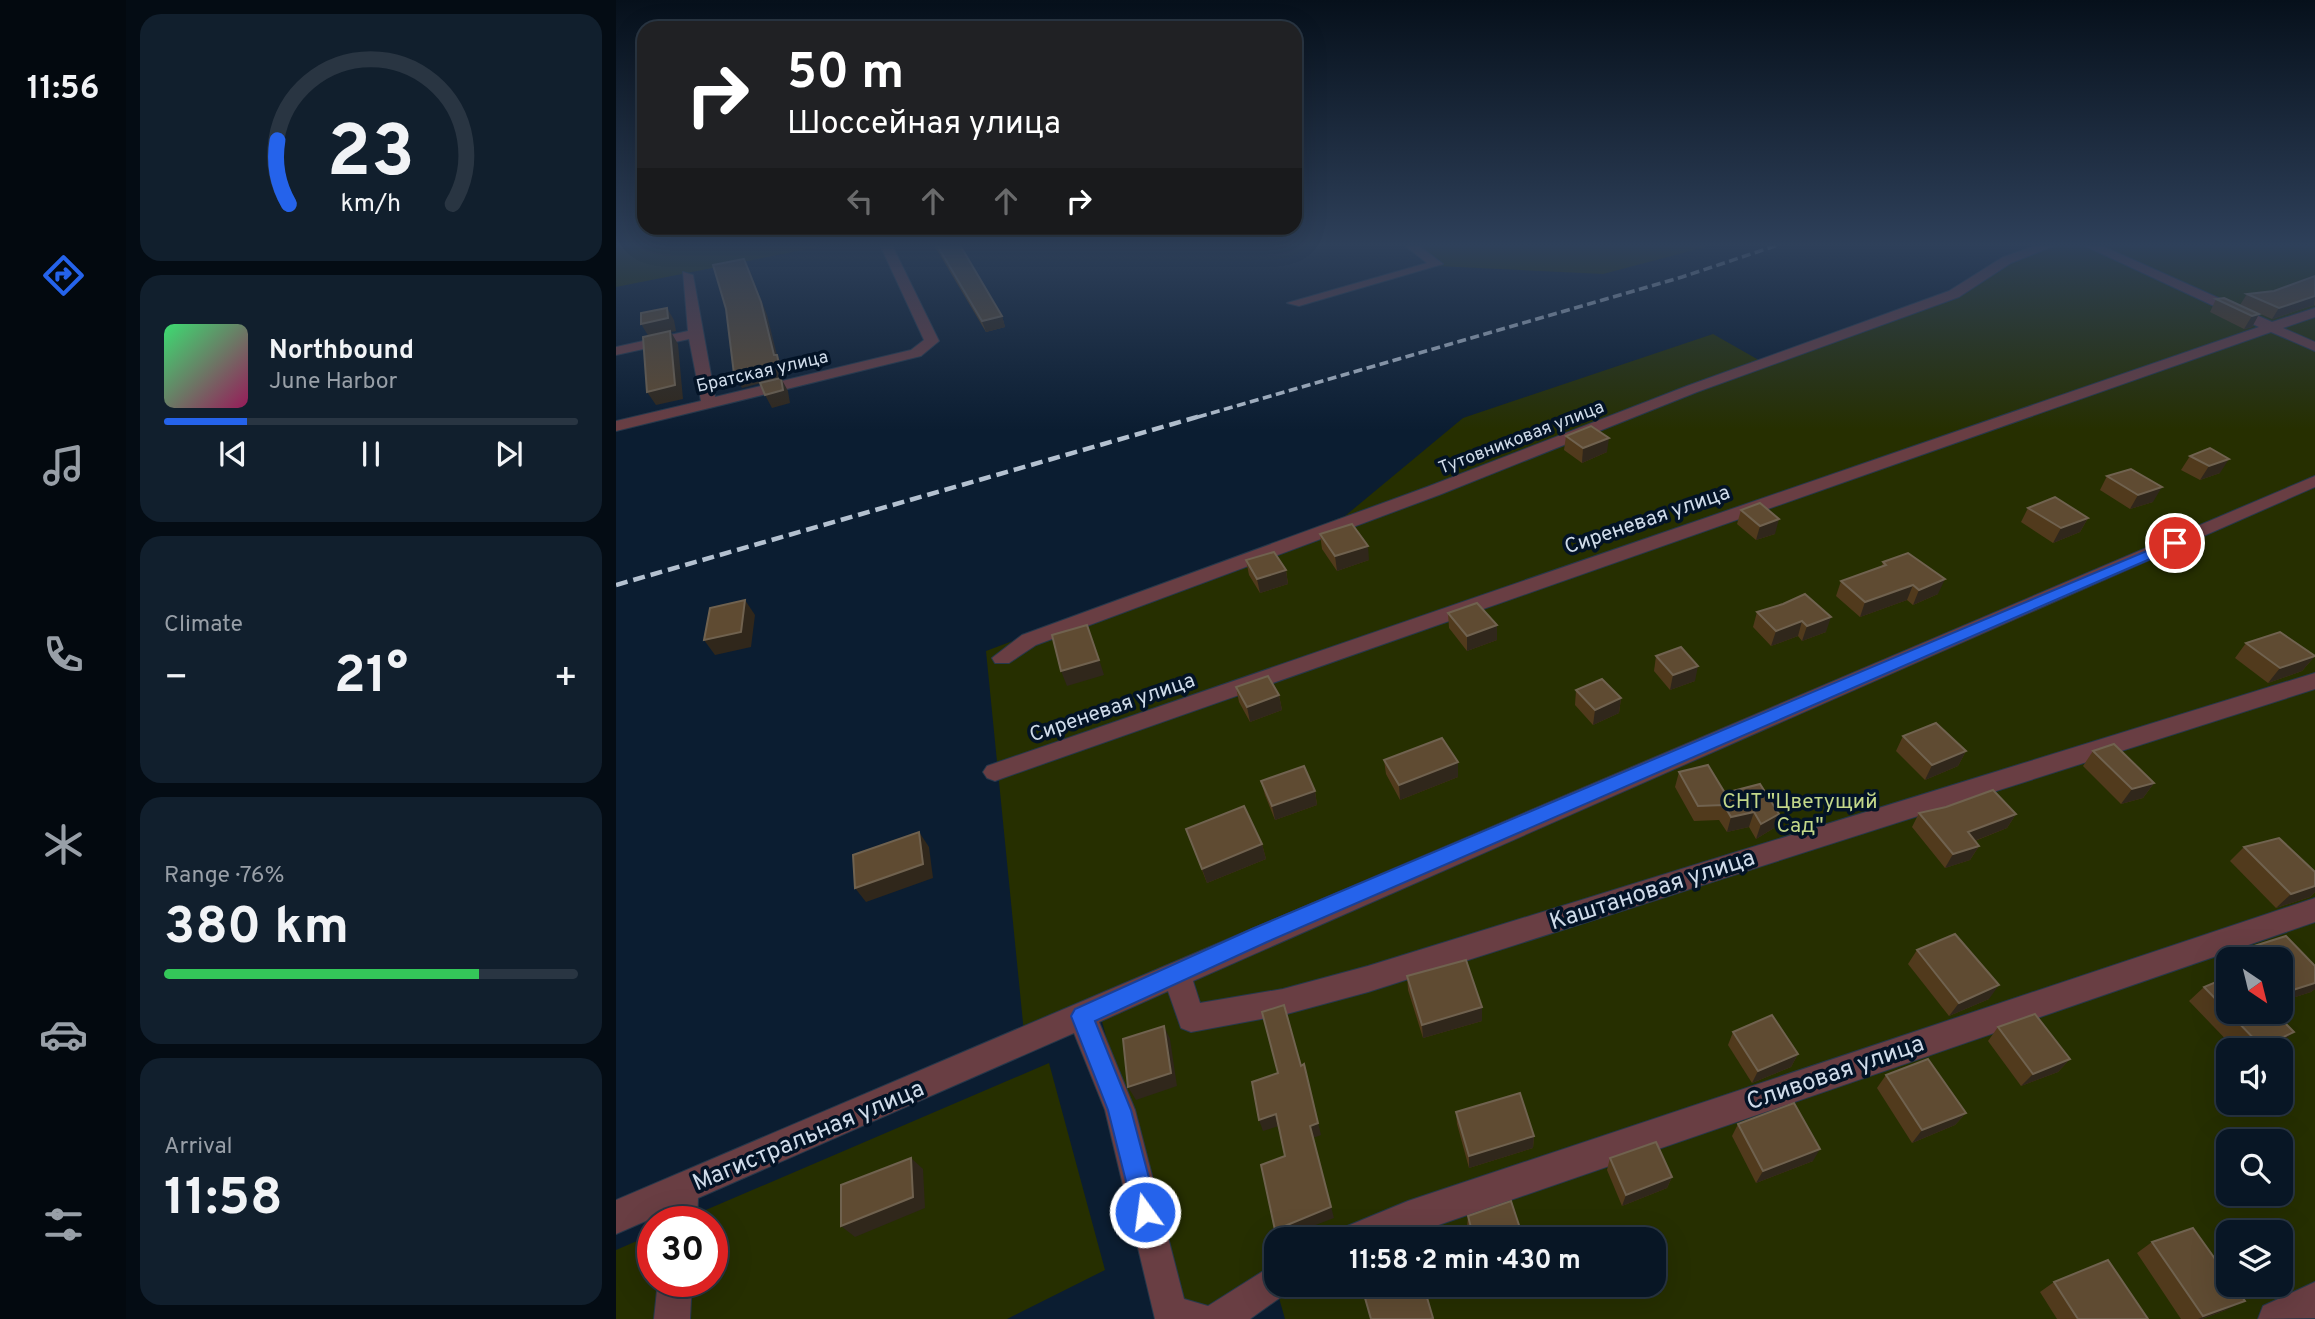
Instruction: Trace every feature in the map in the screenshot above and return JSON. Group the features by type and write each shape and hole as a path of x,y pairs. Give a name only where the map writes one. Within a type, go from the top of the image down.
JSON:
{"street":[{"path":"691,307 709,403"},
{"name":"Братская улица","path":"616,426 916,353 932,341 915,307"},
{"name":"Тутовниковая улица","path":"1002,658 1042,636 1433,491 1692,389 1919,307"},
{"path":"2223,307 2315,347"},
{"name":"Сиреневая улица","path":"995,772 2315,312"},
{"path":"616,351 695,334"},
{"name":"Магистральная улица","path":"616,1217 2315,481"},
{"name":"Каштановая улица","path":"1176,973 1191,1018 1283,1002 1368,979 2315,681"},
{"name":"Сливовая улица","path":"1387,1227 2315,909"},
{"path":"1082,1016 1120,1110 1174,1317"},
{"path":"681,1206 682,1189"},
{"path":"1220,1319 1264,1288"},
{"path":"671,1319 673,1297"},
{"path":"2276,1319 2315,1299"}],"green space":[{"name":"СНТ \"Цветущий Сад\"","path":"1914,307 2315,307 2315,1319 1285,1319 1279,1297 1666,1297 1666,1227 1264,1227 1264,1295 1182,1319 1100,1014 1025,1043 986,651 1345,516 1463,418 1713,334 1764,363"},
{"path":"1049,1063 1105,1270 1007,1319 616,1319 616,1250 637,1241 637,1297 728,1297 728,1206 715,1206"}],"building":[{"path":"725,307 762,307 774,355 777,355 779,364 734,374"},
{"path":"973,307 996,307 1002,316 982,321"},
{"path":"2232,307 2243,307 2259,314 2252,316"},
{"path":"667,308 668,318 641,324 641,313"},
{"path":"670,331 675,385 647,392 643,337"},
{"path":"781,378 783,390 765,395 760,383"},
{"path":"1591,426 1609,438 1583,448 1566,436"},
{"path":"2210,448 2229,459 2209,466 2190,456"},
{"path":"2131,469 2162,487 2138,495 2107,476"},
{"path":"2055,497 2088,518 2061,528 2028,508"},
{"path":"1760,503 1779,519 1760,526 1741,510"},
{"path":"1352,524 1368,546 1335,556 1320,534"},
{"path":"1274,552 1286,570 1257,579 1246,560"},
{"path":"1908,553 1945,579 1919,590 1913,585 1865,602 1841,581 1886,565 1883,562"},
{"path":"1805,594 1831,617 1807,626 1802,621 1776,631 1757,612 1783,604"},
{"path":"745,600 741,632 704,640 710,608"},
{"path":"1477,603 1497,625 1467,636 1448,613"},
{"path":"1087,625 1099,660 1061,671 1052,635"},
{"path":"2280,632 2315,656 2280,668 2246,643"},
{"path":"1681,647 1698,666 1673,675 1656,656"},
{"path":"1268,676 1279,695 1247,707 1236,687"},
{"path":"1602,679 1621,698 1595,710 1576,690"},
{"path":"1936,723 1966,751 1932,765 1903,736"},
{"path":"1442,738 1458,762 1399,785 1384,760"},
{"path":"2114,744 2154,783 2132,789 2093,751"},
{"path":"1708,765 1725,793 1760,784 1779,814 1761,824 1754,812 1731,817 1724,805 1698,806 1679,772"},
{"path":"1304,766 1315,791 1272,806 1261,781"},
{"path":"1993,790 2016,814 1968,832 1979,846 1953,854 1919,813 1946,807"},
{"path":"1244,806 1262,844 1202,869 1186,829"},
{"path":"919,832 923,864 855,888 853,855"},
{"path":"2279,838 2315,872 2315,886 2291,894 2244,847"},
{"path":"1955,934 1999,985 1959,1003 1917,950"},
{"path":"2286,936 2315,966 2315,983 2293,990 2293,947 2251,947"},
{"path":"1466,960 1482,1007 1422,1025 1407,976"},
{"path":"2216,982 2216,1000 2204,987"},
{"path":"1284,1005 1301,1066 1304,1064 1318,1123 1310,1126 1331,1207 1282,1227 1274,1227 1261,1165 1285,1156 1276,1114 1259,1120 1252,1082 1278,1073 1262,1012"},
{"path":"2035,1014 2070,1059 2033,1074 1998,1027"},
{"path":"1772,1015 1798,1054 1758,1071 1733,1032"},
{"path":"2240,1024 2286,1024 2294,1032 2281,1038 2253,1038"},
{"path":"1164,1026 1171,1073 1128,1087 1123,1039"},
{"path":"1928,1059 1966,1113 1922,1130 1886,1075"},
{"path":"1520,1093 1534,1136 1469,1156 1456,1112"},
{"path":"1794,1103 1820,1149 1763,1171 1738,1124"},
{"path":"1656,1142 1672,1177 1626,1195 1610,1158"},
{"path":"911,1158 913,1197 841,1226 841,1185"},
{"path":"1511,1201 1520,1227 1471,1227 1468,1216"},
{"path":"2193,1228 2216,1260 2216,1297 2242,1297 2245,1301 2203,1316 2152,1242"},
{"path":"2108,1260 2148,1319 2078,1319 2054,1282"},
{"path":"1365,1297 1427,1297 1433,1318 1430,1319 1371,1319"}],"railway":[{"path":"1198,417 1580,307"},
{"path":"616,585 1204,415"}],"route":[{"path":"1145,1212 1120,1110 1082,1016 1216,955 2175,543"}]}
